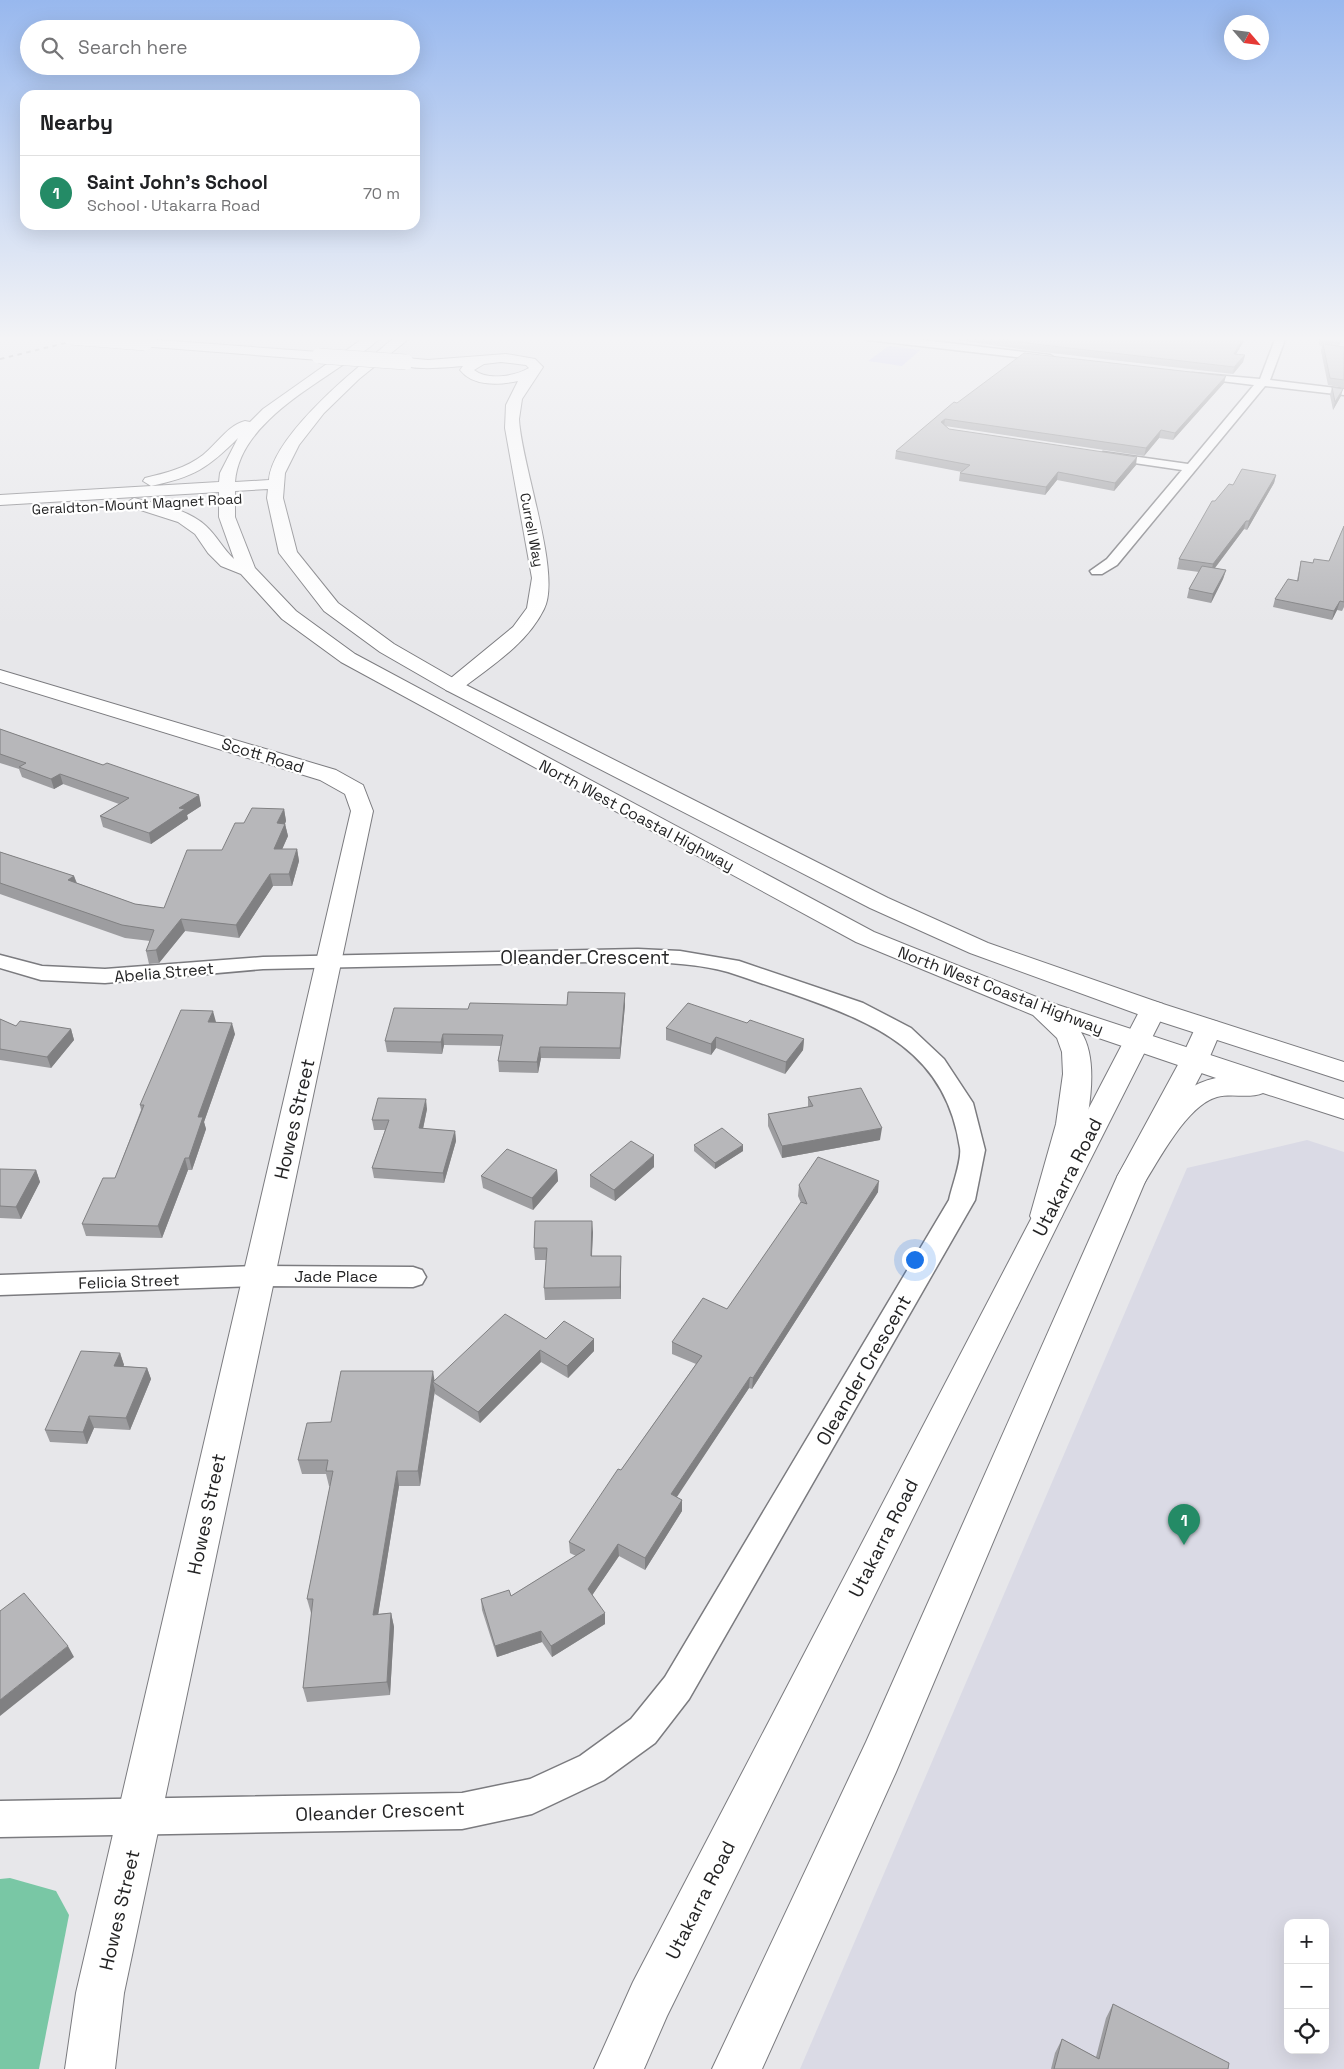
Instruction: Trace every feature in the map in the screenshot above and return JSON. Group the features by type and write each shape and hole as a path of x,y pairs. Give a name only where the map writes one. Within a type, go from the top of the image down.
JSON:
{"main road":[{"path":"88,495 169,477 189,469 210,457 232,434"},
{"name":"North West Coastal Highway","path":"248,434 238,449 228,472 227,494 227,517 247,570 289,615 348,658 865,937 1039,1008 1145,1026 1208,1028 1344,1072"},
{"path":"275,491 277,473 292,444 300,434"},
{"name":"Currell Way","path":"453,686 508,643 520,631 536,608 541,578 513,434"},
{"name":"North West Coastal Highway","path":"275,491 288,553 331,607 386,648 453,686 879,903 1145,1026 1194,1061 1344,1109"},
{"name":"Geraldton-Mount Magnet Road","path":"0,511 134,503 275,491"},
{"name":"Geraldton-Mount Magnet Road","path":"0,500 88,495 227,494"},
{"path":"134,503 184,518 200,530 214,549 227,562 247,570"},
{"name":"Scott Road","path":"0,676 328,775 355,790 362,811 360,827 330,961"},
{"name":"Howes Street","path":"90,2069 100,1993 258,1276 330,961"},
{"path":"1039,1008 1070,1036 1077,1068 1069,1137 1046,1216"},
{"name":"Utakarra Road","path":"619,2069 650,1999 1046,1216 1145,1026"},
{"path":"737,2069 880,1757 1132,1177 1194,1061 1208,1028"},
{"path":"1132,1177 1180,1108 1204,1091 1232,1086 1277,1088"}],"street":[{"path":"1098,571 1112,562 1221,434"},
{"path":"1094,453 1192,468"},
{"name":"Oleander Crescent","path":"0,1819 462,1811 532,1796 592,1768 643,1731 677,1688 962,1200 973,1150 961,1103 936,1064 903,1033 855,1008 731,966 680,957 638,955 330,961"},
{"name":"Abelia Street","path":"0,961 41,973 105,976 263,963 330,961"},
{"name":"Jade Place","path":"258,1276 413,1276"},
{"name":"Felicia Street","path":"0,1285 258,1276"}],"shaded area":[{"path":"1307,1140 1344,1152 1344,2069 800,2069 1187,1168"}],"green space":[{"path":"10,1878 56,1891 69,1915 39,2069 0,2069 0,1879"}],"building":[{"path":"917,434 980,434 1137,457 1115,483 1058,472 1046,487 960,473 970,465 896,451"},
{"path":"1046,434 1158,434 1146,448"},
{"path":"1242,469 1276,475 1249,521 1246,521 1213,564 1179,559 1212,501 1215,501 1229,484 1233,485"},
{"path":"1344,526 1344,602 1340,601 1334,611 1275,599 1288,579 1298,581 1301,561 1313,563 1314,559 1329,561"},
{"path":"1202,566 1226,570 1213,594 1189,589"},
{"path":"0,729 103,765 107,763 199,795 179,808 185,809 149,833 100,816 129,798 60,774 51,779 19,767 26,763 0,754"},
{"path":"252,808 284,809 277,823 285,824 274,849 297,849 289,874 270,874 236,925 181,919 156,950 146,951 154,930 122,925 0,883 0,852 74,876 68,880 135,904 164,908 187,850 222,850 235,823 244,823"},
{"path":"568,992 625,993 620,1048 540,1047 537,1062 498,1061 503,1035 443,1034 441,1042 385,1041 394,1008 468,1009 470,1003 567,1005"},
{"path":"688,1003 747,1023 750,1020 804,1039 786,1062 716,1037 711,1044 666,1028"},
{"path":"181,1010 213,1011 208,1022 232,1023 198,1117 203,1117 189,1158 185,1158 158,1226 82,1224 103,1178 115,1178 144,1105 140,1105"},
{"path":"0,1019 16,1026 20,1021 71,1029 47,1057 0,1049"},
{"path":"861,1088 882,1128 782,1146 768,1114 813,1106 808,1097"},
{"path":"378,1098 426,1099 419,1128 455,1131 443,1173 372,1168 389,1120 372,1120"},
{"path":"722,1128 743,1145 715,1163 694,1145"},
{"path":"631,1141 654,1155 614,1190 590,1175"},
{"path":"507,1149 557,1170 532,1198 481,1176"},
{"path":"818,1157 879,1181 753,1378 750,1377 671,1494 682,1500 645,1558 618,1544 588,1589 605,1613 551,1646 541,1631 495,1646 481,1599 509,1590 511,1596 585,1550 569,1542 618,1469 621,1470 702,1356 672,1342 703,1298 727,1309 801,1202 807,1204 799,1185"},
{"path":"0,1169 36,1170 16,1207 0,1206"},
{"path":"535,1221 592,1221 591,1256 621,1256 620,1287 544,1288 547,1248 534,1248"},
{"path":"505,1314 546,1339 564,1321 594,1339 567,1366 540,1350 478,1412 433,1382"},
{"path":"81,1351 120,1353 114,1366 147,1368 126,1418 89,1416 83,1432 45,1430"},
{"path":"341,1371 433,1371 418,1471 397,1471 373,1615 391,1613 387,1682 303,1688 313,1599 307,1599 333,1471 326,1471 328,1460 298,1460 307,1423 331,1422"},
{"path":"24,1593 68,1646 0,1700 0,1611"},
{"path":"1113,2004 1229,2063 1228,2069 1054,2069 1062,2039 1099,2059"}],"place":[{"name":"Saint John's School","path":"1184,1545"}]}
